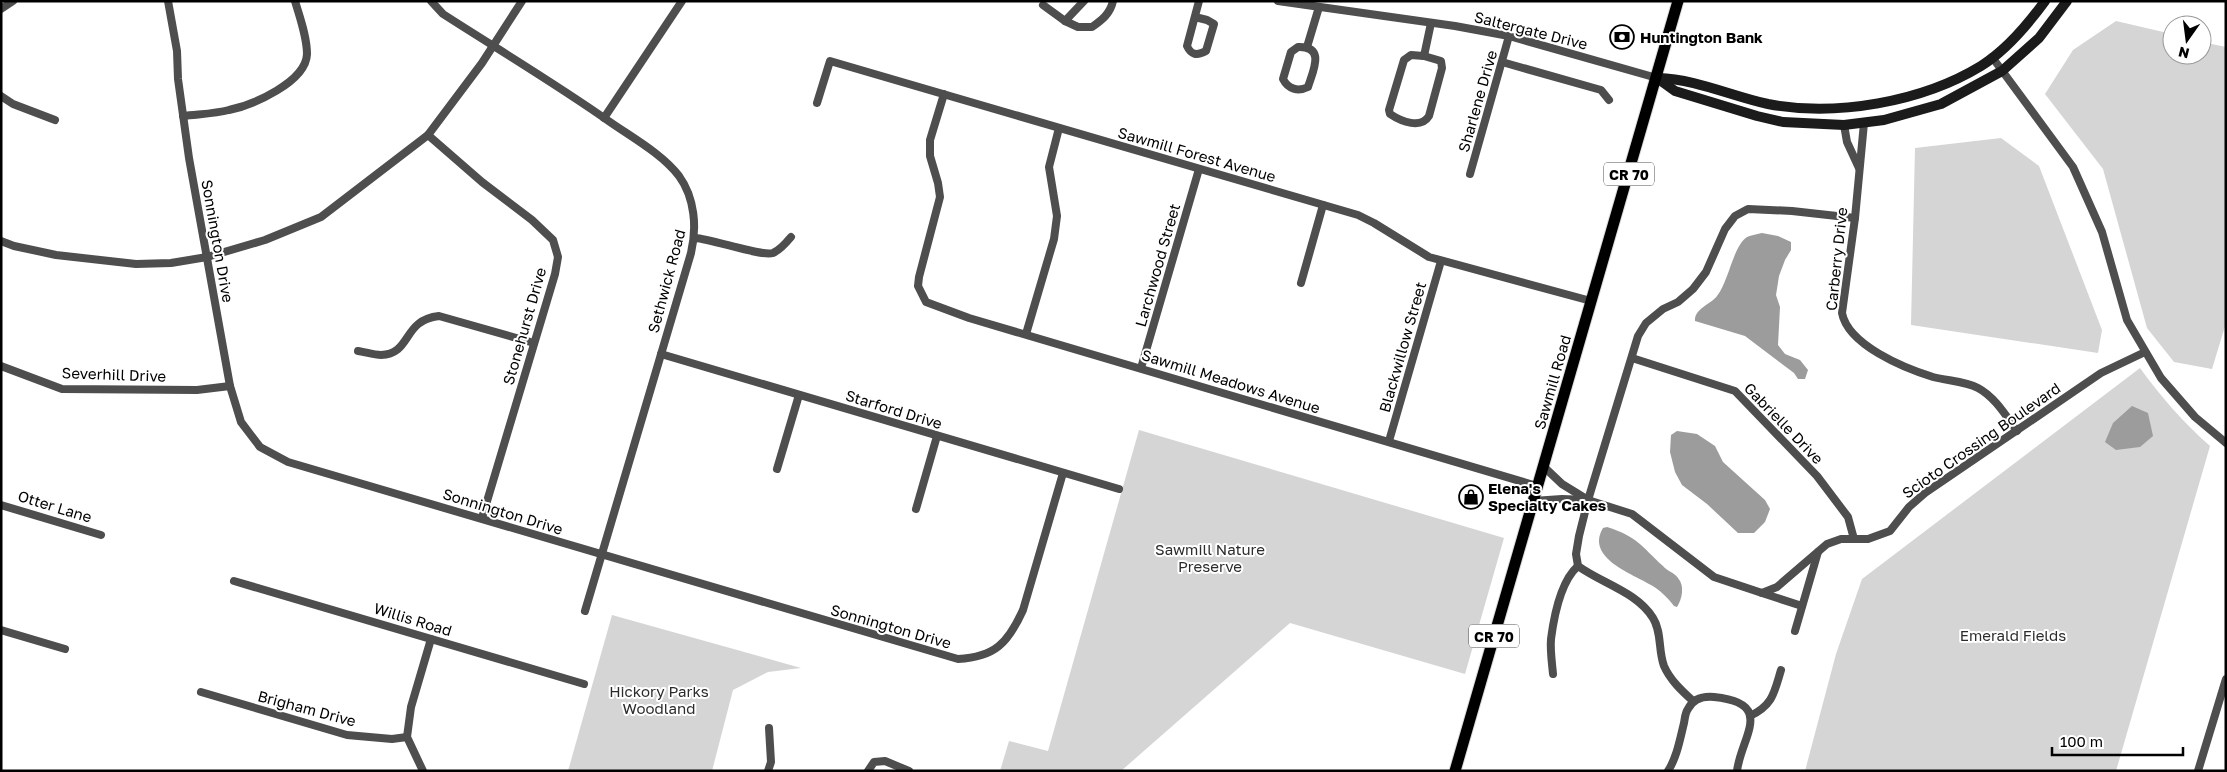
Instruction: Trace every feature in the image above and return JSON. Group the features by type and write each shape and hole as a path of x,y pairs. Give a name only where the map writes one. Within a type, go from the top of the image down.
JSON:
{"main road":[{"name":"Sawmill Road","path":"1455,771 1678,1"},
{"path":"1657,78 1679,79 1766,103 1795,108 1827,109 1880,104 1934,87 1982,65 2026,27 2045,1"},
{"path":"1657,78 1675,91 1783,122 1844,125 1884,120 1941,104 2002,71 2039,38 2067,1"}],"street":[{"path":"1,9 13,1"},
{"name":"Sonnington Drive","path":"168,1 177,51 183,116 230,386 241,422 260,447 288,462 958,660 995,650 1006,642 1016,626 1023,610 1063,473"},
{"path":"183,116 229,110 260,100 295,77 303,68 307,56 295,1"},
{"name":"Sethwick Road","path":"430,1 443,14 604,118 662,160 679,176 688,194 693,212 695,238 585,611"},
{"path":"1,241 56,255 136,264 171,263 207,257 265,240 321,217 428,135 522,1"},
{"path":"604,118 682,1"},
{"path":"1065,21 1084,1"},
{"path":"1044,5 1065,21 1078,27 1092,28 1105,18 1111,9 1113,1"},
{"path":"1195,17 1214,24 1206,51 1200,54 1194,54 1189,51 1187,46 1199,1"},
{"name":"Saltergate Drive","path":"1278,1 1509,36 1657,78"},
{"path":"1307,46 1319,7"},
{"path":"1424,56 1430,23"},
{"name":"Sharlene Drive","path":"1470,174 1509,36"},
{"path":"1307,46 1315,53 1316,61 1308,87 1301,90 1291,88 1283,80 1291,52 1298,47 1307,46"},
{"path":"1411,55 1424,56 1437,58 1441,61 1442,68 1429,116 1425,122 1420,124 1397,119 1390,114 1389,110 1404,60 1411,55"},
{"path":"1992,57 2073,167 2102,232 2127,320 2160,378 2195,416 2226,442"},
{"name":"Sawmill Forest Avenue","path":"817,103 830,61 1358,215 1429,257 1441,262 1591,301"},
{"path":"1502,62 1600,90 1609,100"},
{"name":"Sawmill Meadows Avenue","path":"944,94 930,140 930,156 940,197 919,277 918,286 926,302 934,307 1537,486"},
{"path":"1,96 13,104 55,120"},
{"name":"Carberry Drive","path":"1864,123 1855,218 1842,313 1846,325 1852,333 1892,361 1916,371 1977,387 1996,403 2017,431"},
{"name":"Carberry Drive","path":"1844,125 1847,142 1859,168"},
{"path":"1026,334 1054,239 1056,216 1049,167 1059,128"},
{"name":"Stonehurst Drive","path":"428,135 482,182 532,220 553,240 558,257 555,274 482,518"},
{"name":"Larchwood Street","path":"1141,368 1199,169"},
{"path":"1301,283 1323,206"},
{"path":"1553,674 1551,641 1557,614 1571,572 1578,566 1578,545 1588,500 1638,336 1646,323 1663,309 1686,296 1706,272 1725,229 1735,216 1748,209 1766,209 1855,218"},
{"path":"695,238 719,242 763,254 772,253 791,237"},
{"name":"Blackwillow Street","path":"1389,441 1441,262"},
{"path":"358,351 381,355 393,353 402,346 415,324 426,317 439,316 534,343"},
{"name":"Scioto Crossing Boulevard","path":"1762,593 1778,587 1827,544 1841,539 1868,540 1890,530 1909,507 1925,493 2101,372 2146,352"},
{"name":"Starford Drive","path":"661,354 1119,489"},
{"name":"Gabrielle Drive","path":"1632,358 1735,391 1817,476 1848,517 1854,539"},
{"name":"Severhill Drive","path":"1,366 62,388 197,390 230,386"},
{"path":"777,469 799,395"},
{"path":"916,509 937,436"},
{"path":"1543,466 1562,484 1588,500 1632,514 1714,577 1802,606"},
{"path":"1533,501 1588,500"},
{"name":"Otter Lane","path":"1,504 101,535"},
{"path":"1795,631 1818,552"},
{"path":"1578,566 1603,582 1632,595 1648,610 1658,631 1664,666 1676,685 1693,701"},
{"name":"Willis Road","path":"234,581 584,684"},
{"path":"1,630 65,649"},
{"path":"423,771 408,737 411,707 431,640"},
{"path":"1750,716 1763,710 1773,698 1781,670"},
{"path":"2198,771 2226,678"},
{"name":"Brigham Drive","path":"201,692 347,735 392,739 408,737"},
{"path":"1668,771 1676,754 1686,710 1693,701 1701,697 1713,696 1734,701 1749,712 1749,736 1736,771"},
{"path":"768,771 771,762 769,728"},
{"path":"868,771 874,762 885,761 909,771"}],"green space":[{"path":"2116,21 2162,32 2162,65 2212,65 2212,44 2226,47 2226,323 2212,369 2174,362 2147,328 2103,169 2045,94 2073,50"},
{"path":"2001,138 2039,166 2102,330 2098,353 1911,325 1915,148"},
{"name":"Emerald Fields","path":"2140,368 2173,409 2210,446 2116,771 1805,771 1836,654 1862,579"},
{"name":"Sawmill Nature Preserve","path":"1139,430 1504,538 1465,674 1290,623 1121,771 1000,771 1009,741 1048,751"},
{"name":"Hickory Parks Woodland","path":"612,615 801,668 768,672 733,690 712,771 568,771"}],"shaded area":[{"path":"1762,233 1778,236 1791,242 1791,250 1779,276 1776,295 1780,307 1778,345 1785,354 1800,360 1808,370 1805,379 1798,379 1794,373 1745,336 1695,321 1697,313 1714,299 1721,290 1742,242 1749,236"},
{"path":"2132,406 2148,413 2153,436 2140,447 2116,450 2105,442 2113,423"},
{"path":"1677,431 1697,434 1715,446 1723,462 1765,500 1770,509 1765,522 1754,533 1738,533 1707,504 1682,485 1675,472 1670,452 1671,435"},
{"path":"1607,527 1633,538 1665,568 1677,576 1682,589 1677,607 1658,589 1623,570 1606,556 1600,548 1599,539 1603,528"}],"place":[{"name":"Huntington Bank","path":"1622,37"},
{"name":"Elena's Specialty Cakes","path":"1471,497"}]}
